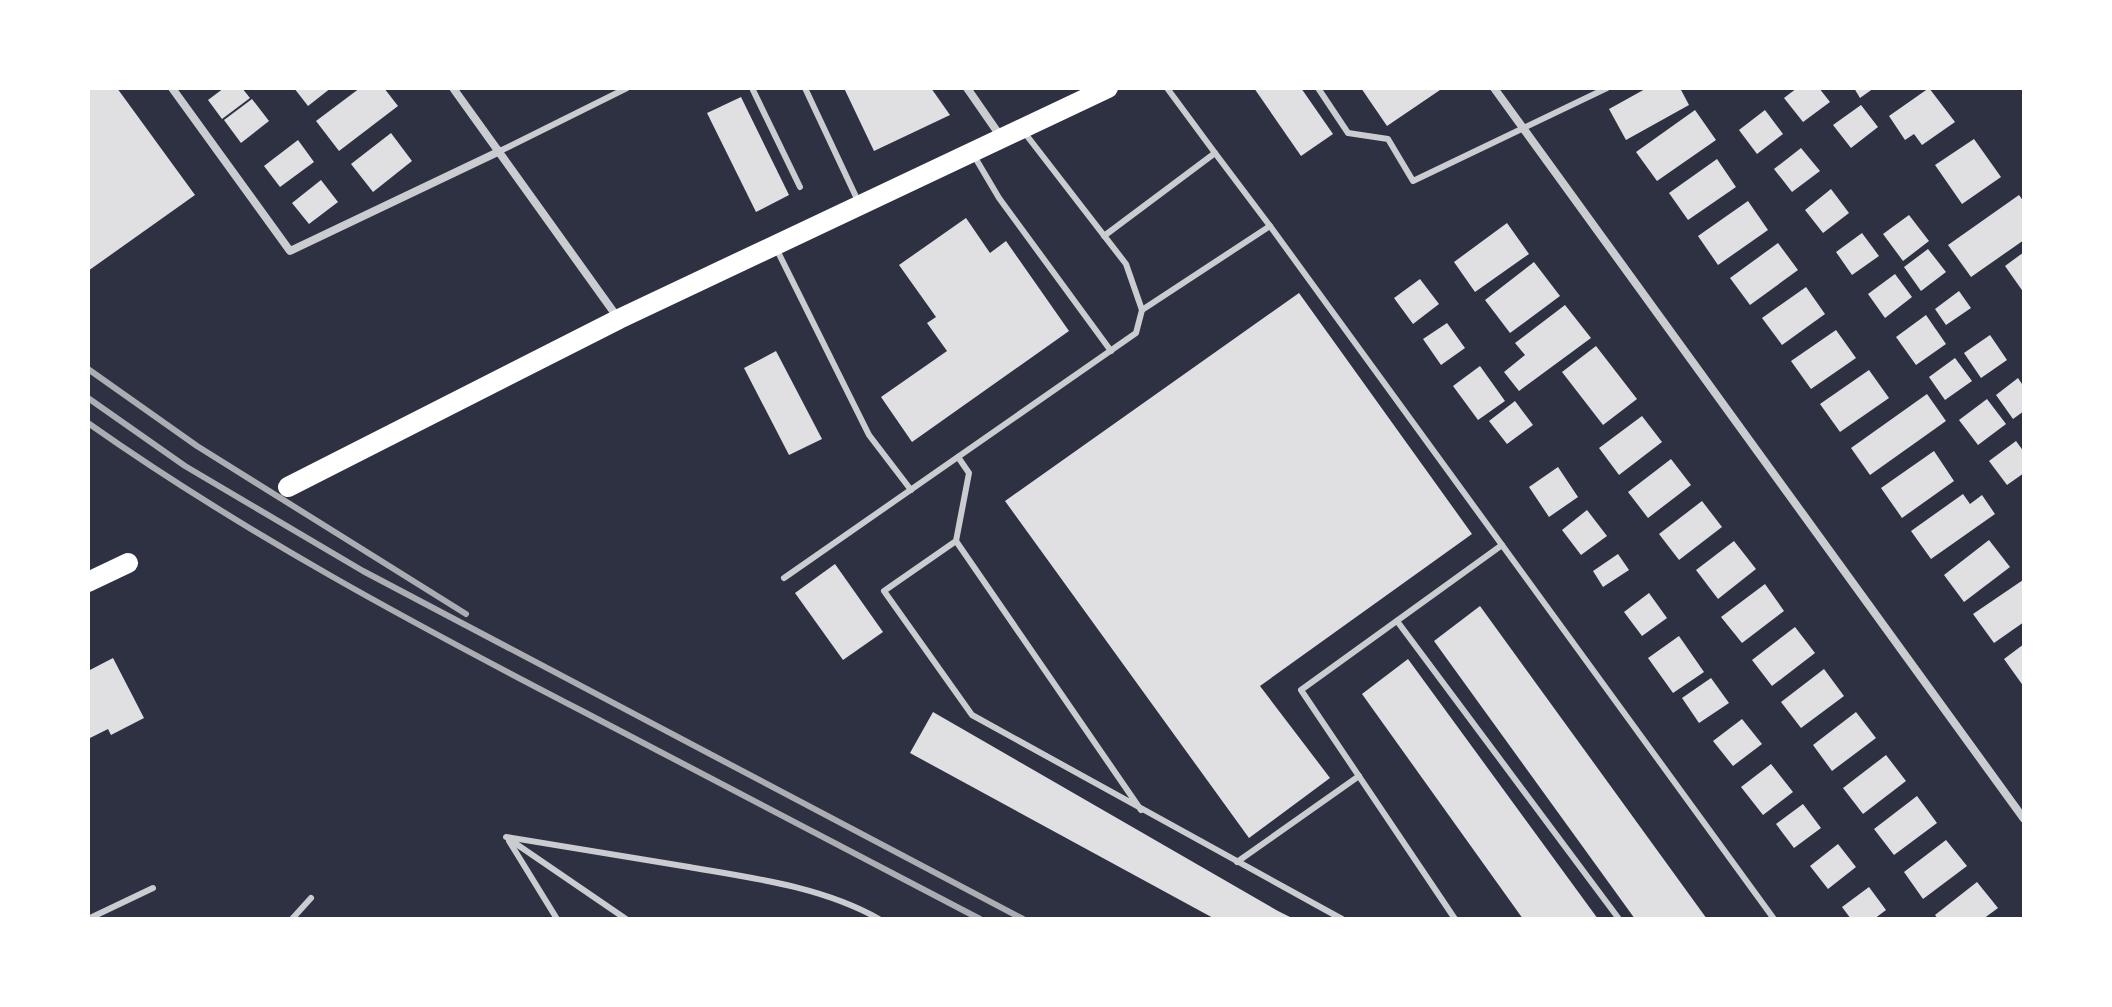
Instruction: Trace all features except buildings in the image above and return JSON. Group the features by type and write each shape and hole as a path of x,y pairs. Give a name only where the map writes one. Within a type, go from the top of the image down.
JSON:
{"main road":[{"path":"288,487 619,319 1108,88"},
{"path":"88,582 128,563"}],"street":[{"path":"172,88 290,251 500,151"},
{"path":"453,88 619,319"},
{"path":"967,88 1001,137"},
{"path":"1494,88 2024,819"}],"lane":[{"path":"500,151 627,88"},
{"path":"752,88 800,187"},
{"path":"805,88 859,204"},
{"path":"1167,88 1774,919"},
{"path":"1318,88 1348,133 1388,139 1413,181 1523,129 1593,91 1607,88"},
{"path":"784,578 1136,333 1142,310 1126,264 1021,128"},
{"path":"971,151 999,198 1111,351"},
{"path":"1104,236 1215,153"},
{"path":"1142,310 1270,226"},
{"path":"775,245 869,435 911,490"},
{"path":"958,457 969,473 956,541 884,591 972,715 1342,919"},
{"path":"956,541 1141,810"},
{"path":"1455,919 1301,690 1502,545"},
{"path":"1397,621 1619,919"},
{"path":"1237,862 1359,776"},
{"path":"506,837 557,919"},
{"path":"506,837 626,919"},
{"path":"506,837 729,874 814,893 863,910 879,919"},
{"path":"88,919 153,888"},
{"path":"292,919 311,898"}],"railway":[{"path":"88,369 197,446 466,614"},
{"path":"88,398 185,466 363,571 1023,919"},
{"path":"88,423 207,502 393,611 980,919"}]}
